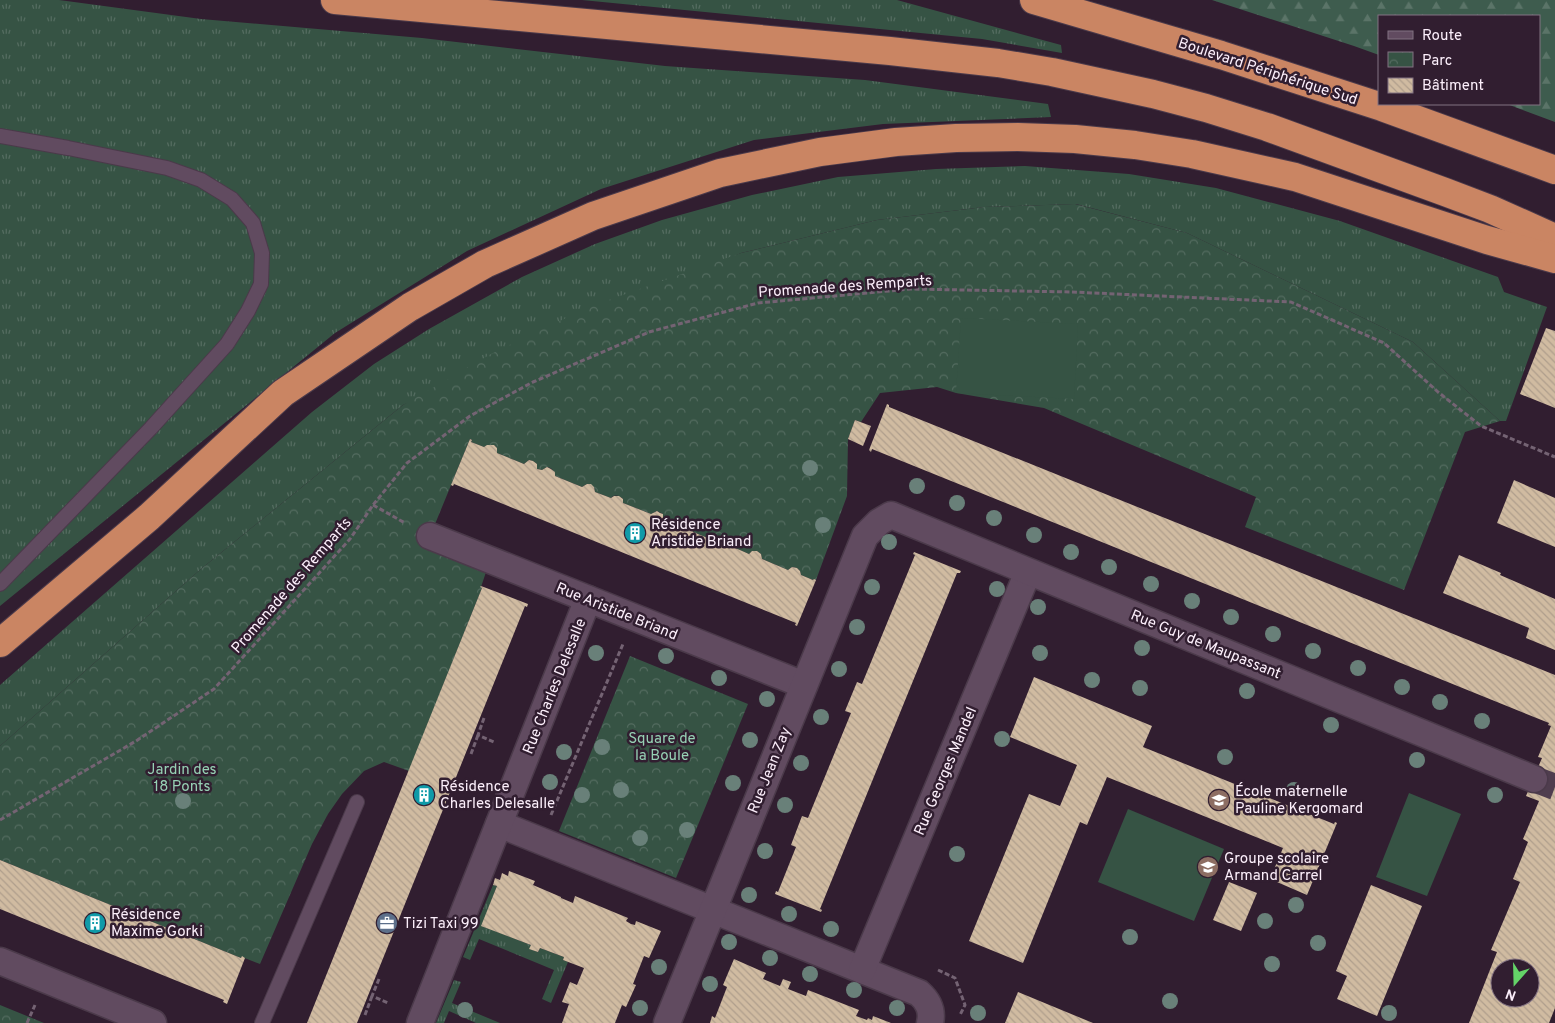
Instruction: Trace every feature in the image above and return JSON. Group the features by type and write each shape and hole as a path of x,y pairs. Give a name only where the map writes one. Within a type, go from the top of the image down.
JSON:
{"highway":[{"path":"336,0 899,52 998,63 1052,72 1153,94 1206,108 1267,128 1490,209 1555,238"},
{"name":"Boulevard Périphérique Sud","path":"1034,0 1240,61 1382,107 1555,170"},
{"path":"0,643 149,517 283,393 410,307 485,264 593,216 720,173 820,152 896,142 956,138 1018,137 1135,145 1201,155 1295,177 1487,240 1555,259"}],"street":[{"name":"Rue Guy de Maupassant","path":"879,522 891,515 1534,779"},
{"name":"Rue Jean Zay","path":"667,1023 865,536 879,522"},
{"name":"Rue Aristide Briand","path":"430,536 804,685"},
{"name":"Rue Georges Mandel","path":"862,970 1028,572"},
{"name":"Rue Charles Delesalle","path":"420,1023 588,600"},
{"path":"499,824 919,993 926,999 930,1009 930,1023"},
{"path":"0,960 153,1023"}],"lane":[{"path":"0,136 167,168 201,180 232,199 254,223 262,254 260,284 248,311 227,344 151,428 0,584"},
{"path":"262,1023 358,802"}],"path":[{"name":"Promenade des Remparts","path":"0,820 136,741 214,689 350,539 407,463 470,416 534,382 650,332 758,303 910,290 1072,292 1291,302 1384,343 1438,392 1481,426 1555,457"},
{"path":"373,506 430,536"},
{"path":"540,841 634,618"},
{"path":"471,754 484,718"},
{"path":"478,736 494,742"},
{"path":"365,1015 379,979"},
{"path":"372,996 388,1003"}],"green space":[{"path":"0,0 59,0 201,19 422,38 665,66 865,80 1048,104 1051,117 883,124 754,140 601,189 467,251 335,333 0,606"},
{"path":"582,0 897,0 1061,45 1062,53 982,39"},
{"path":"1212,0 1555,0 1555,122 1510,105 1540,105 1540,15 1378,15 1378,55"},
{"path":"1025,166 1129,174 1216,188 1340,221 1498,277 1504,292 1547,307 1506,421 1500,421 1413,342 1187,233 1076,204 984,207 877,220 741,253 403,405 201,569 0,746 0,685 312,412 374,364 429,329 522,277 595,244 662,220 752,195 838,177 936,169"},
{"name":"Jardin des 18 Ponts","path":"1075,204 1187,233 1413,342 1500,421 1465,432 1404,590 1245,527 1256,497 1044,408 956,393 937,387 880,393 861,422 855,420 848,439 847,496 816,580 801,575 797,568 792,567 788,570 762,559 761,554 757,551 752,551 749,554 733,547 728,539 720,543 693,532 690,524 684,524 680,527 663,519 663,514 657,511 651,514 623,503 623,499 618,496 611,498 595,492 594,487 587,484 582,487 555,476 550,468 537,469 537,464 533,461 529,460 524,464 497,453 497,448 494,445 484,447 471,442 472,440 470,439 426,546 486,572 482,588 409,771 384,762 364,771 342,794 328,814 312,844 260,964 0,860 0,746 201,569 403,405 491,354 589,307 741,253 877,220 984,207"},
{"path":"961,318 1078,324 1074,399 956,393"},
{"name":"Square de la Boule","path":"630,656 748,704 676,878 559,831"},
{"path":"1409,793 1461,814 1427,896 1376,877"},
{"path":"1128,809 1224,849 1194,921 1098,882"},
{"path":"493,885 497,886 482,926 531,945 530,949 538,952 540,948 564,957 563,960 568,962 551,1003 542,999 554,970 479,939 470,960 463,957"},
{"path":"454,980 461,982 452,1003 500,1023 476,1023 449,1011 444,1023 436,1023"},
{"path":"0,1005 44,1023 0,1023"}],"building":[{"path":"1546,328 1555,331 1555,408 1520,394"},
{"path":"887,404 889,407 1555,675 1555,1008 1549,1023 1469,1023 1490,970 1490,1008 1540,1008 1540,958 1495,958 1497,952 1491,950 1520,882 1513,879 1528,842 1523,839 1539,801 1526,796 1542,758 1538,757 1551,726 1548,725 1549,723 872,449 871,452 869,450"},
{"path":"855,420 871,426 863,446 848,439"},
{"name":"Résidence Aristide Briand","path":"470,439 472,440 471,442 484,447 494,445 497,448 497,453 524,464 529,460 533,461 537,464 537,469 542,470 547,467 555,472 555,476 582,487 591,484 595,492 611,498 619,496 623,499 623,503 651,514 657,511 663,514 663,519 680,527 684,524 690,524 693,532 720,543 728,539 733,547 749,554 752,551 757,551 761,554 762,559 788,570 792,567 797,568 801,575 816,580 797,626 795,625 796,623 454,484 453,486 451,485"},
{"path":"1514,480 1555,498 1555,547 1497,523"},
{"path":"914,552 961,571 957,573 820,909 822,910 821,912 775,894 776,891 778,892 796,847 791,845 802,816 808,818 851,713 845,711 857,682 862,684 915,555 913,554"},
{"path":"1459,555 1555,599 1555,650 1526,638 1529,628 1443,593"},
{"name":"Résidence Charles Delesalle","path":"481,586 528,604 527,607 525,606 357,1023 307,1023 482,588"},
{"path":"1034,677 1152,726 1143,747 1334,824 1335,822 1337,823 1307,895 1270,879 1283,848 1107,777 1087,825 1080,822 1023,963 969,941 1029,794 1060,806 1077,765 1010,737"},
{"name":"Résidence Maxime Gorki","path":"0,860 241,958 242,956 245,958 227,1004 223,1002 224,1000 0,909"},
{"path":"509,871 535,881 533,885 573,903 575,896 628,918 626,921 631,924 635,925 636,921 661,931 649,958 644,956 633,984 636,985 626,1007 622,1005 615,1023 562,1023 569,1004 562,1002 570,982 577,985 584,968 563,960 564,957 540,948 538,952 529,949 531,945 481,926 497,886 493,885 495,878 500,880 502,873 508,876"},
{"path":"1229,882 1257,893 1241,931 1213,920"},
{"path":"1371,885 1422,906 1377,1016 1337,999 1347,976 1336,971"},
{"path":"734,959 766,973 763,979 780,986 783,979 791,982 788,989 806,996 808,990 859,1010 856,1016 872,1020 873,1016 891,1023 710,1023 712,1016 715,1018 727,987 723,985"},
{"path":"1018,992 1093,1023 1005,1023"}],"tunnel":[{"path":"1534,779 1555,787"}],"place":[{"name":"Résidence Aristide Briand","path":"635,533"},
{"name":"Résidence Charles Delesalle","path":"424,795"},
{"name":"École maternelle Pauline Kergomard","path":"1219,800"},
{"name":"Groupe scolaire Armand Carrel","path":"1208,867"},
{"name":"Résidence Maxime Gorki","path":"95,923"},
{"name":"Tizi Taxi 99","path":"387,923"}]}
